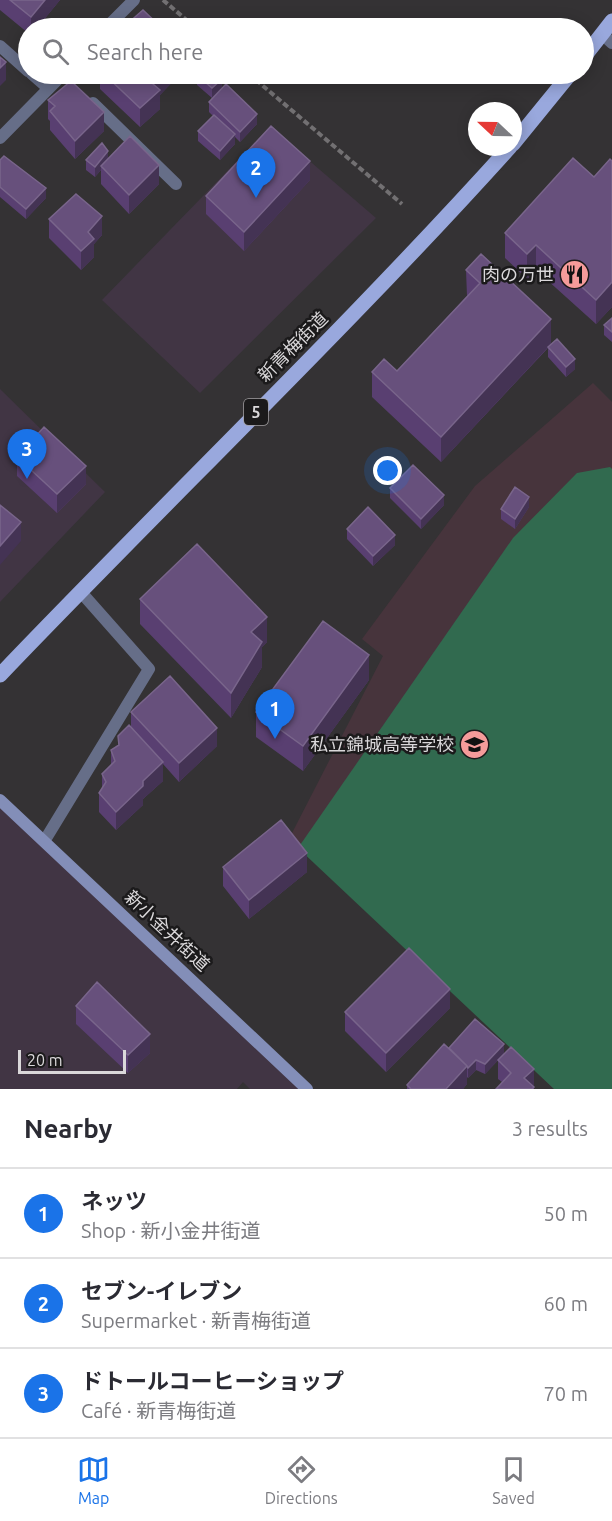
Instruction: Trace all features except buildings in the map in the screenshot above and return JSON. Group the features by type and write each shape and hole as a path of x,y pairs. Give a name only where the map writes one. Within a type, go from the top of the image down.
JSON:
{"main road":[{"path":"594,49 607,39 612,21"},
{"name":"新青梅街道","path":"522,133 562,84"},
{"name":"新青梅街道","path":"0,675 435,231 502,156"},
{"name":"新小金井街道","path":"0,800 307,1089"}],"street":[{"path":"116,18 134,0"},
{"path":"0,46 18,62"},
{"path":"44,84 48,88"},
{"path":"0,138 54,84"},
{"path":"87,97 176,184"},
{"path":"45,840 149,669 80,591"}],"path":[{"path":"163,0 184,18"},
{"path":"261,84 402,204"}],"shaded area":[{"path":"270,127 376,218 200,393 102,300"},
{"name":"私立錦城高等学校","path":"593,383 612,402 612,1089 554,1089 291,835 383,656 362,639 475,486"},
{"path":"0,389 105,492 0,602"},
{"path":"0,800 307,1089 250,1089 243,1082 237,1089 0,1089"}],"green space":[{"name":"私立錦城高等学校","path":"610,467 612,469 612,1089 554,1089 298,848 513,538 577,473"}],"place":[{"name":"セブン-イレブン","path":"256,198"},
{"name":"肉の万世","path":"575,275"},
{"name":"ドトールコーヒーショップ","path":"27,479"},
{"name":"ネッツ","path":"275,739"},
{"name":"私立錦城高等学校","path":"475,745"}]}
